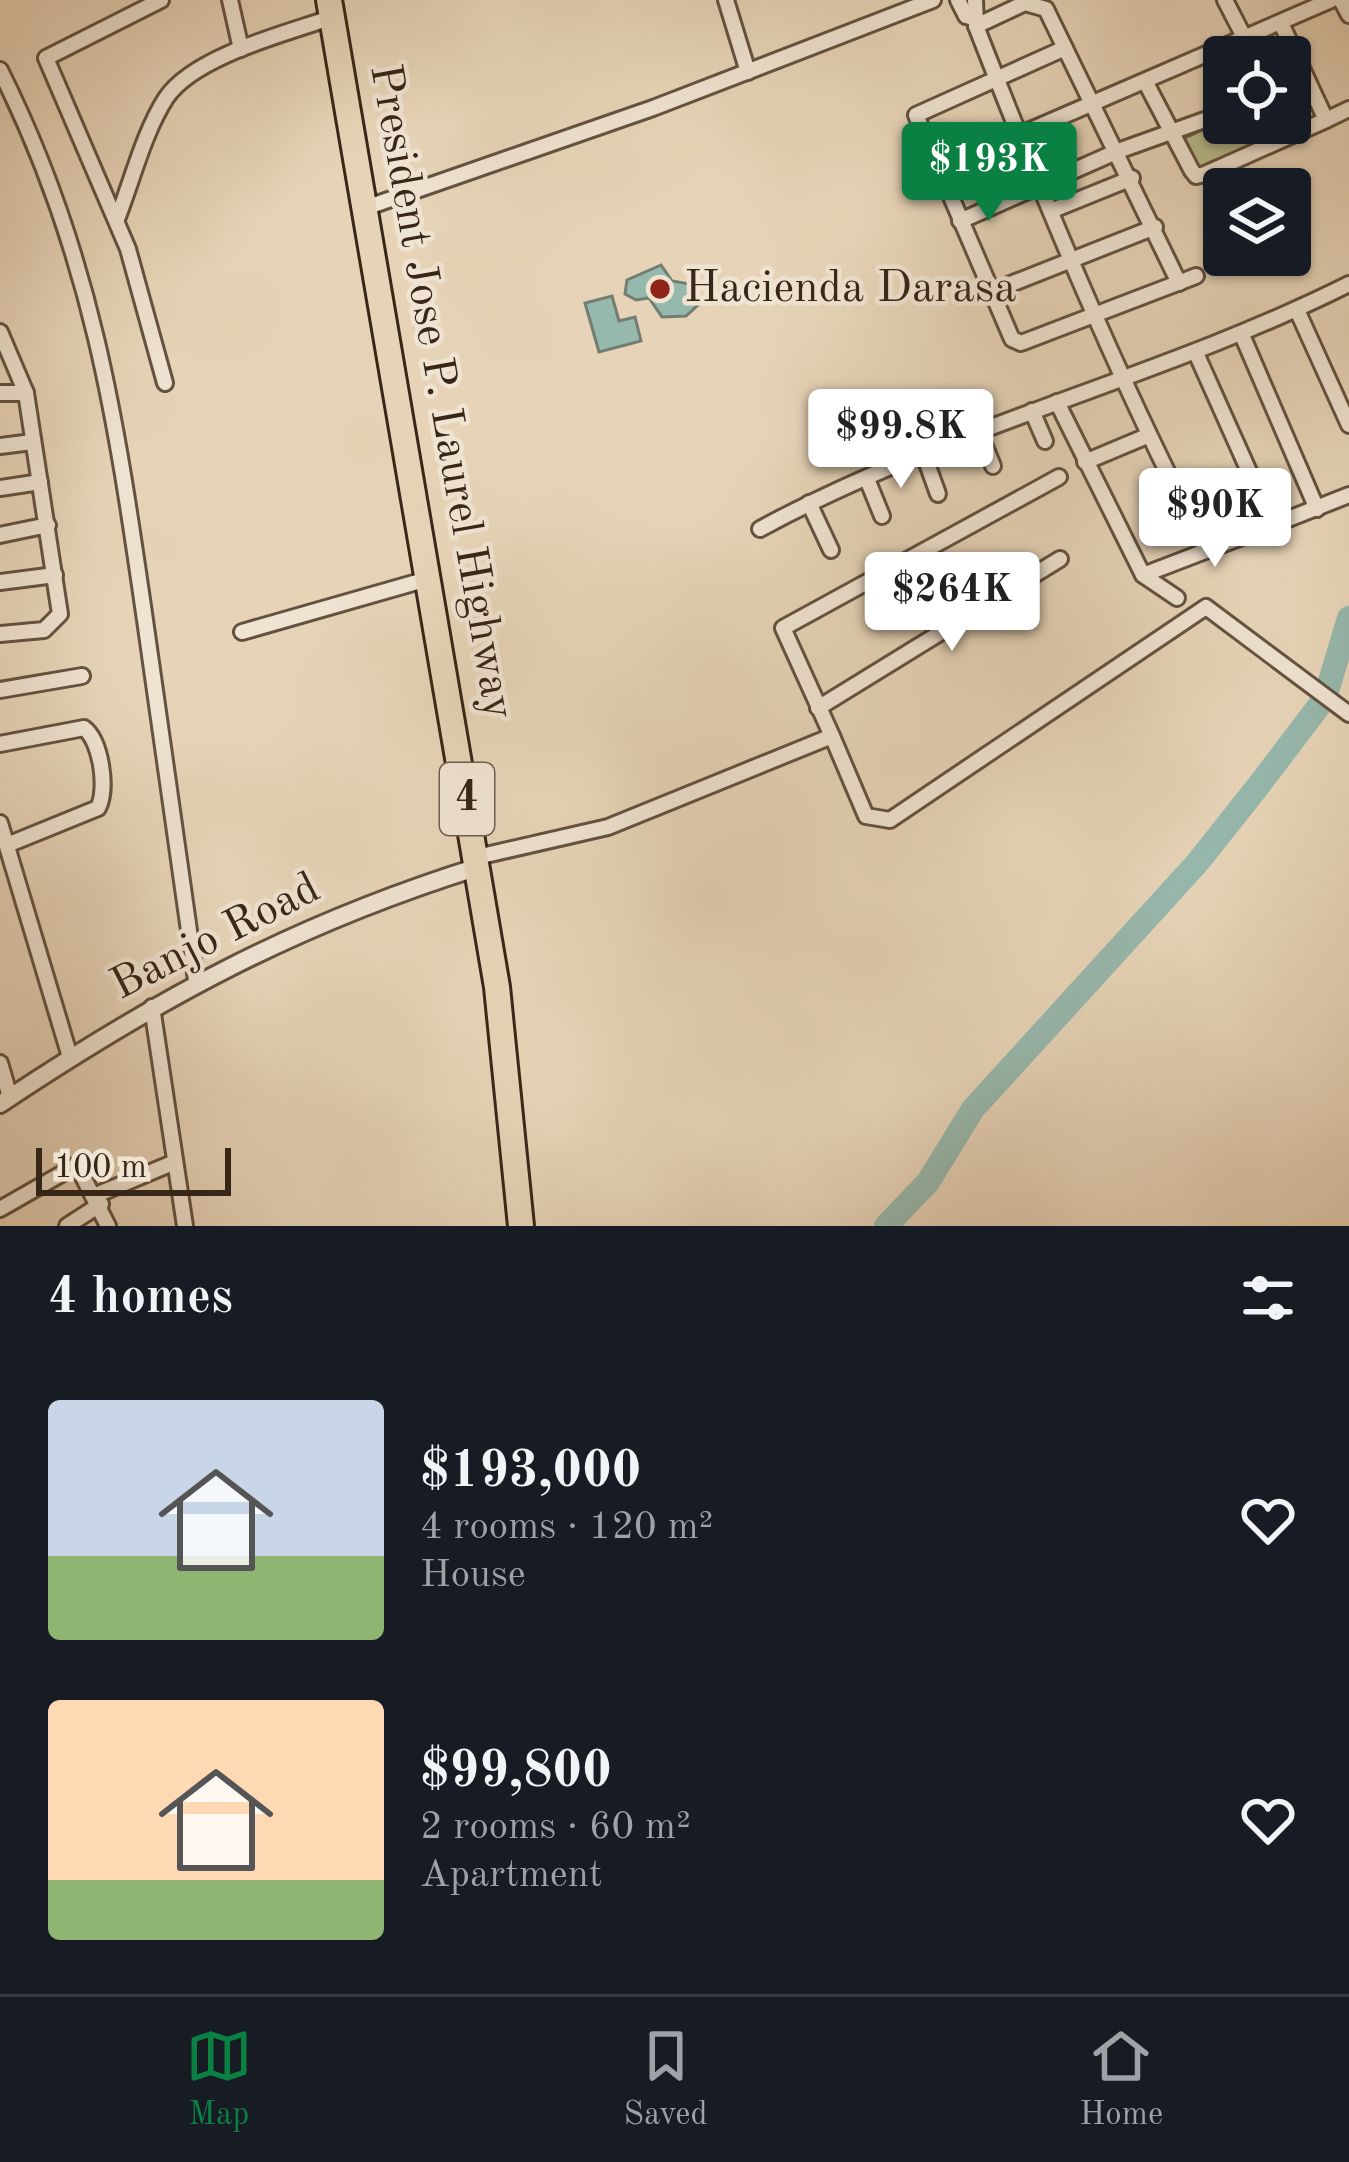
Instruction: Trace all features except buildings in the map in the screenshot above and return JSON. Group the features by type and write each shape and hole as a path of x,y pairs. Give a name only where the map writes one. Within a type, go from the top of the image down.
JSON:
{"highway":[{"name":"President Jose P. Laurel Highway","path":"331,8 478,862 506,1046 521,1226"}],"street":[{"path":"161,0 46,58 117,219 165,382"},
{"path":"230,0 241,49"},
{"path":"726,0 748,72"},
{"path":"368,206 748,72 933,0"},
{"path":"958,0 975,22"},
{"path":"975,0 975,22 1072,260 1147,436 1205,547"},
{"path":"1225,0 1243,36"},
{"path":"1249,36 1331,0"},
{"path":"1341,0 1349,15"},
{"path":"975,22 1036,2 1046,9 1179,283"},
{"path":"117,219 166,97 187,77 331,8"},
{"path":"1281,23 1326,120"},
{"path":"1065,48 916,116 1012,339 1021,343 1196,277"},
{"path":"938,170 1144,81 1203,61"},
{"path":"0,70 68,231 98,328 117,425 196,980"},
{"path":"1144,81 1196,176 1268,144"},
{"path":"1311,126 1349,109"},
{"path":"960,220 1118,151 1203,121"},
{"path":"1053,210 1132,178"},
{"path":"993,291 1155,227"},
{"path":"760,529 809,503 1032,411 1242,335 1349,284"},
{"path":"1297,310 1349,425"},
{"path":"1242,335 1317,509"},
{"path":"0,634 54,623 60,614 26,393 1,340"},
{"path":"1196,353 1273,525"},
{"path":"0,393 26,393"},
{"path":"1058,402 1143,575 1177,598"},
{"path":"1032,411 1045,441"},
{"path":"980,432 993,466"},
{"path":"1085,462 1147,436"},
{"path":"0,446 32,442"},
{"path":"924,455 938,494"},
{"path":"1059,477 783,628 866,816 890,820 1206,607 1343,712"},
{"path":"867,479 882,516"},
{"path":"0,488 40,482"},
{"path":"1143,575 1205,547 1349,495"},
{"path":"809,503 831,550"},
{"path":"0,535 48,525"},
{"path":"818,708 1060,559"},
{"path":"0,582 55,575"},
{"path":"242,632 431,578"},
{"path":"0,690 82,676"},
{"path":"0,744 84,728 95,740 103,790 98,808 7,845"},
{"path":"478,862 608,827 832,736"},
{"path":"0,823 70,1057"},
{"name":"Banjo Road","path":"5,1100 196,980 320,922 478,862"},
{"path":"152,1006 185,1226"},
{"path":"0,1063 5,1100"},
{"path":"67,1226 98,1200 175,1162"},
{"path":"0,1209 68,1166 81,1169 108,1226"}],"green space":[{"path":"1203,130 1203,144 1249,146 1196,171 1181,140"}],"water":[{"name":"Hacienda Darasa","path":"661,265 672,281 690,284 698,305 686,316 662,317 649,298 636,300 625,294 627,280"},
{"name":"Hacienda Darasa","path":"612,296 619,321 635,317 641,341 599,352 585,303"}],"waterway":[{"path":"886,1226 928,1182 973,1109 1198,862 1259,785 1325,698 1349,618"}],"place":[{"name":"Hacienda Darasa","path":"660,289"}]}
